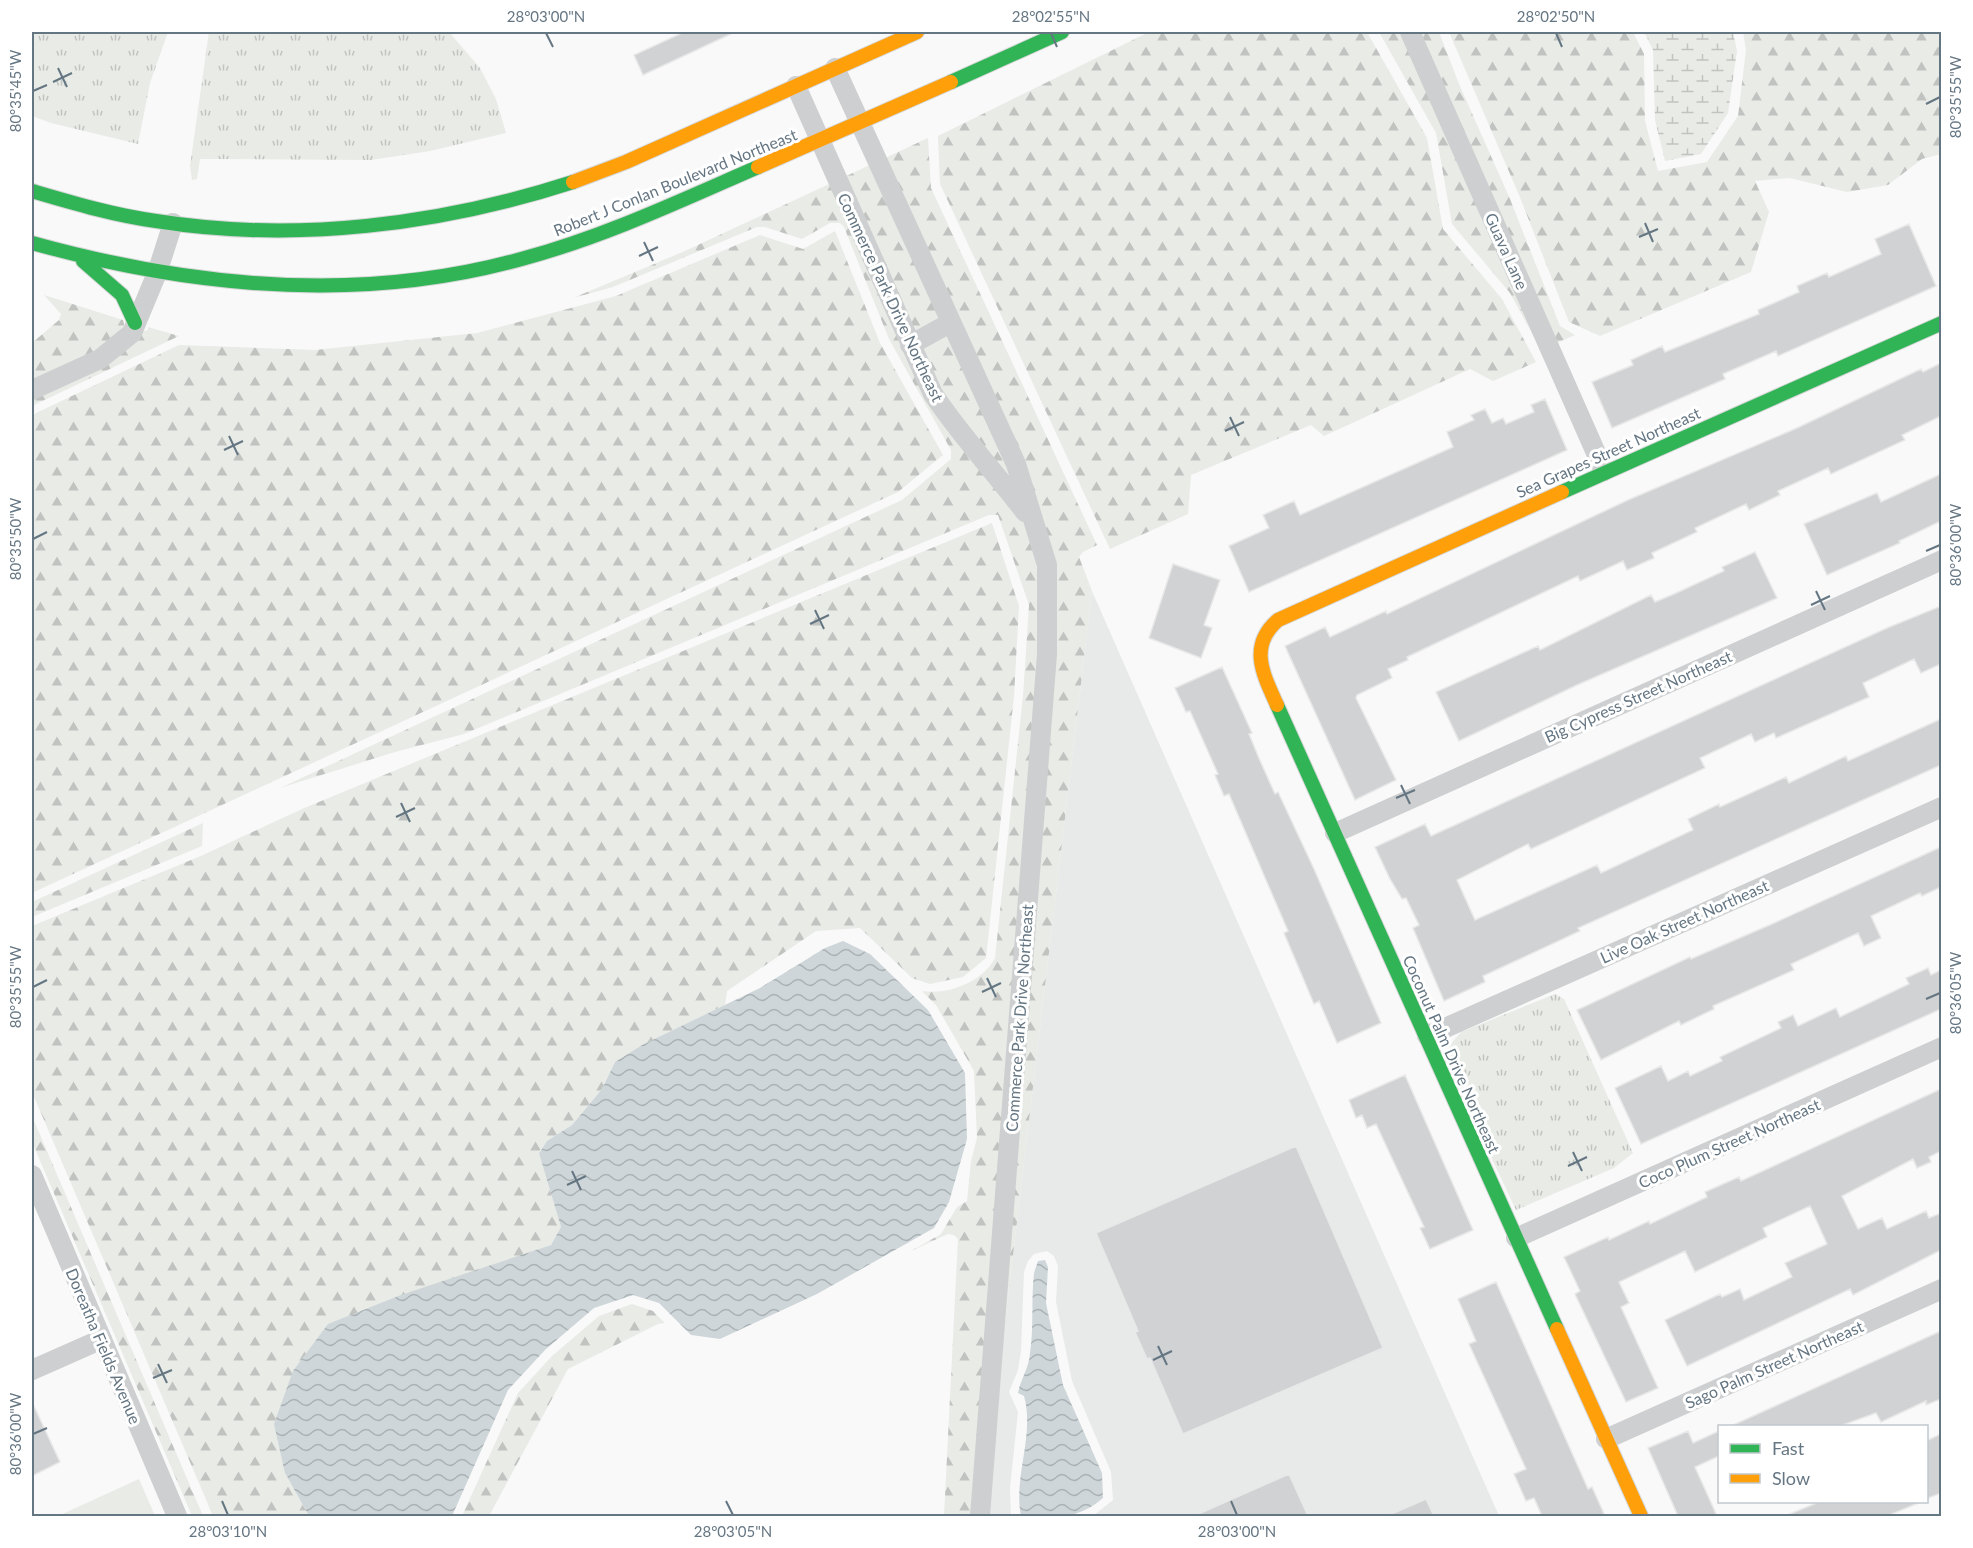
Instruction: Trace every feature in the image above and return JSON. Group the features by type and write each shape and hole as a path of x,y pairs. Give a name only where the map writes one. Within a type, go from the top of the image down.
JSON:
{"main road":[{"path":"32,191 99,210 173,224 234,229 305,231 388,225 476,210 556,188 615,166 917,32"},
{"name":"Robert J Conlan Boulevard Northeast","path":"32,243 79,258 157,273 230,282 322,286 396,281 495,266 582,242 860,123 1062,32"},
{"path":"79,258 113,284 130,305 135,323"},
{"name":"Sea Grapes Street Northeast","path":"1289,613 1941,323"},
{"name":"Coconut Palm Drive Northeast","path":"1289,613 1267,629 1259,650 1259,661 1641,1516"}],"street":[{"name":"Guava Lane","path":"1410,32 1604,471"},
{"name":"Commerce Park Drive Northeast","path":"835,68 1016,464 1047,565 1047,654 980,1516"},
{"name":"Commerce Park Drive Northeast","path":"796,86 933,394 956,428 996,474 1032,522"},
{"path":"32,390 100,359 132,333 157,273 173,224"},
{"path":"910,345 950,323"},
{"name":"Big Cypress Street Northeast","path":"1335,833 1941,560"},
{"name":"Live Oak Street Northeast","path":"1427,1036 1941,807"},
{"name":"Coco Plum Street Northeast","path":"1516,1238 1941,1047"},
{"name":"Doreatha Fields Avenue","path":"32,1175 177,1516"},
{"name":"Sago Palm Street Northeast","path":"1606,1439 1941,1289"},
{"path":"32,1370 102,1339"}],"shaded area":[{"path":"1092,591 1499,1516 1093,1516 1113,1500 1111,1472 1072,1381 1056,1302 1058,1266 1054,1256 1047,1251 1034,1254 1028,1261 1024,1272 1021,1351 1018,1370 1009,1392 1018,1412 1010,1488 1011,1516 982,1516"}],"green space":[{"path":"32,32 168,32 150,83 138,144 51,123 32,116"},
{"path":"209,32 449,32 480,68 496,99 506,133 430,151 371,160 200,159 197,179 192,180 190,166"},
{"path":"1149,32 1367,32 1427,138 1443,229 1502,299 1536,362 1493,381 1470,369 1324,436 1311,425 1191,475 1188,514 1110,549 940,184 938,136"},
{"path":"1379,32 1439,32 1459,84 1510,199 1560,326 1575,335 1541,350 1510,293 1452,224 1436,133"},
{"path":"1449,32 1633,32 1644,54 1645,121 1658,171 1707,162 1738,116 1746,50 1743,32 1941,32 1941,154 1922,159 1888,185 1847,192 1790,178 1755,181 1769,212 1751,272 1600,336 1569,322 1519,195"},
{"path":"1644,32 1733,32 1737,51 1728,113 1701,154 1665,161 1655,120 1653,50"},
{"path":"928,138 931,188 1097,545 1083,552 1079,557 1092,591 982,1516 944,1516 958,1239 948,1234 911,1251 941,1234 957,1207 967,1201 971,1161 977,1138 974,1071 936,1005 922,991 943,991 964,985 982,974 995,958 1023,696 1029,605 998,515 989,515 464,734 395,752 280,788 902,500 951,459 951,450 889,339 844,227 840,223 830,223 802,239 765,227 757,227 613,287 573,298 685,251"},
{"path":"835,231 880,343 943,455 898,492 32,893 32,415 179,345 315,350 477,333 616,296 760,235 803,249"},
{"path":"44,295 123,320 127,336 148,330 148,327 179,336 32,406 32,343 59,320 61,314"},
{"path":"992,523 1019,606 1014,696 986,958 963,977 930,984 912,978 860,928 816,931 727,991 725,1005 642,1045 615,1062 602,1089 572,1125 547,1141 539,1152 561,1227 551,1245 477,1270 285,1473 309,1516 213,1516 32,1092 32,926 203,855 302,809"},
{"path":"203,823 202,846 32,917 32,902"},
{"path":"1555,994 1564,999 1633,1153 1614,1168 1516,1210 1446,1061 1449,1046 1461,1032"},
{"path":"32,1116 203,1516 192,1516 32,1142"},
{"path":"632,1304 653,1311 665,1323 658,1324 568,1369 489,1516 462,1516 518,1393 552,1356 599,1316"},
{"path":"139,1479 155,1516 58,1516"}],"water":[{"path":"843,941 870,954 928,1010 965,1073 967,1139 949,1202 934,1228 817,1294 720,1339 691,1335 659,1303 633,1295 594,1308 545,1350 508,1390 452,1516 309,1516 285,1473 274,1424 293,1371 328,1324 401,1295 551,1245 561,1227 539,1153 547,1141 572,1125 602,1089 615,1062 642,1045 760,988 825,948"},
{"path":"1045,1260 1048,1267 1046,1303 1063,1385 1102,1473 1103,1498 1083,1511 1054,1517 1021,1516 1019,1501 1027,1411 1024,1396 1018,1393 1029,1358 1034,1273 1038,1261"}],"building":[{"path":"684,32 735,32 643,75 634,55"},
{"path":"1909,224 1936,286 1778,356 1776,351 1723,374 1725,379 1612,428 1592,382 1633,365 1631,360 1662,346 1665,352 1759,314 1758,310 1799,292 1797,286 1827,273 1829,277 1881,254 1875,239"},
{"path":"1941,363 1941,416 1902,435 1905,440 1831,474 1828,468 1778,491 1780,495 1749,510 1746,504 1695,528 1697,532 1652,553 1654,558 1627,570 1623,561 1580,581 1578,576 1407,657 1408,660 1388,669 1392,678 1357,695 1356,698 1396,780 1355,800 1285,646 1325,627 1330,637 1386,611 1387,614 1628,500 1797,428 1921,369 1923,372"},
{"path":"1545,399 1567,450 1249,592 1229,546 1269,528 1263,515 1294,501 1300,515 1453,447 1447,432 1474,420 1471,415 1485,409 1492,423 1503,418 1506,424 1534,412 1531,405"},
{"path":"1941,474 1941,521 1899,541 1900,543 1827,575 1804,524 1877,493 1881,502"},
{"path":"1755,552 1777,598 1577,685 1459,741 1436,692 1538,646 1540,650 1651,595 1655,602 1674,594 1724,571 1722,567"},
{"path":"1173,564 1220,580 1204,625 1212,628 1201,658 1149,638"},
{"path":"1941,606 1941,664 1921,673 1914,659 1863,683 1869,697 1776,738 1774,733 1755,742 1751,734 1700,758 1705,768 1531,849 1528,844 1457,880 1475,920 1597,865 1601,873 1693,830 1688,819 1719,804 1720,807 1786,777 1789,783 1846,756 1848,761 1941,719 1941,765 1578,928 1580,931 1483,976 1485,982 1444,1001 1413,928 1419,925 1406,898 1402,899 1390,879 1375,847 1425,824 1431,836 1887,628"},
{"path":"1222,667 1252,733 1249,734 1258,756 1275,794 1278,792 1314,869 1381,1023 1337,1043 1319,1001 1314,1004 1284,933 1288,931 1229,794 1224,796 1215,775 1218,774 1190,711 1186,712 1175,688"},
{"path":"1941,847 1941,887 1922,896 1920,893 1871,916 1881,938 1864,946 1858,933 1791,964 1794,970 1713,1006 1714,1009 1681,1025 1679,1021 1601,1060 1577,1010 1690,957 1691,959 1772,924"},
{"path":"1928,968 1931,975 1941,970 1941,1009 1641,1144 1615,1088 1661,1066 1668,1081 1688,1071 1690,1076 1722,1061 1720,1057 1781,1028 1778,1022 1793,1015 1798,1026 1836,1008 1840,1017 1909,984 1906,978"},
{"path":"1405,1075 1473,1230 1430,1249 1420,1228 1424,1227 1376,1124 1367,1128 1362,1115 1356,1118 1349,1100"},
{"path":"1941,1089 1941,1151 1929,1157 1931,1162 1917,1168 1913,1159 1842,1196 1858,1229 1882,1218 1887,1229 1926,1211 1929,1218 1941,1213 1941,1250 1853,1295 1850,1289 1687,1366 1665,1320 1720,1294 1722,1297 1740,1289 1744,1300 1792,1277 1785,1263 1827,1244 1810,1206 1763,1228 1767,1237 1695,1272 1685,1251 1619,1282 1629,1303 1621,1307 1658,1388 1626,1402 1575,1294 1580,1291 1564,1257 1608,1237 1609,1240 1649,1221 1650,1224 1707,1197 1705,1192 1739,1177 1741,1181"},
{"path":"1296,1146 1383,1348 1183,1434 1150,1358 1147,1359 1135,1332 1138,1331 1096,1233"},
{"path":"1496,1282 1588,1489 1592,1487 1605,1516 1542,1516 1534,1498 1526,1501 1514,1474 1526,1469 1469,1344 1476,1341 1458,1299"},
{"path":"1941,1331 1941,1399 1926,1405 1926,1401 1881,1422 1876,1413 1843,1425 1733,1425"},
{"path":"32,1402 60,1462 32,1476"},
{"path":"1688,1431 1693,1443 1718,1431 1718,1456 1695,1467 1717,1516 1678,1516 1648,1448"},
{"path":"1941,1434 1941,1493 1928,1498 1928,1440"},
{"path":"1289,1474 1308,1516 1194,1516"},
{"path":"1426,1499 1434,1516 1387,1516"},
{"path":"1817,1503 1919,1503 1887,1516 1785,1516"}],"traffic: fast":[{"path":"951,82 1062,32"},
{"path":"32,243 92,258 215,279 278,284 340,285 402,281 464,272 555,249 643,217 758,167"},
{"path":"32,191 109,212 156,221 208,227 314,230 419,219 523,197 573,182"},
{"path":"83,261 122,295 135,323"},
{"path":"1562,492 1942,323"},
{"path":"1277,705 1557,1329"}],"traffic: slow":[{"path":"573,182 626,162 917,32"},
{"path":"758,167 951,82"},
{"path":"1277,705 1263,671 1261,650 1263,640 1278,620 1562,492"},
{"path":"1557,1329 1641,1516"}]}
